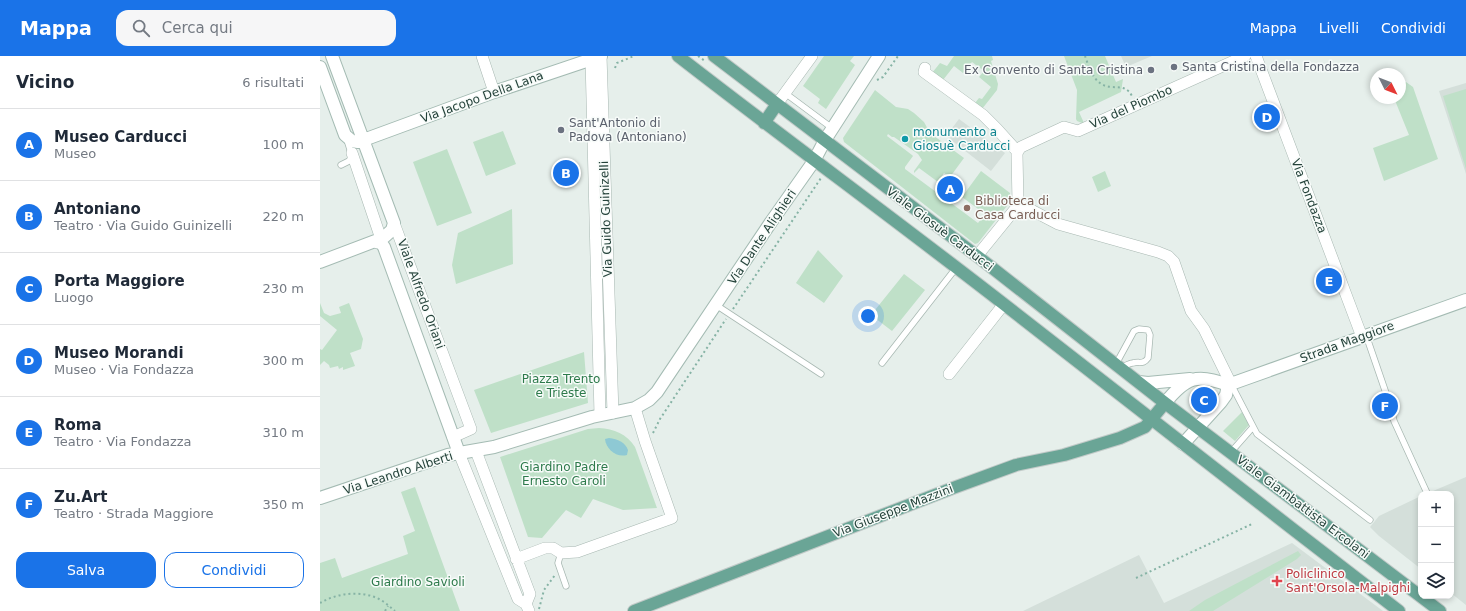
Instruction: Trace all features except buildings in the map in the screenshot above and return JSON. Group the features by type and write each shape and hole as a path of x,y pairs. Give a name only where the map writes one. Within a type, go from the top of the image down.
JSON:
{"main road":[{"name":"Viale Giosuè Carducci","path":"678,56 764,123 1004,304 1152,419"},
{"name":"Viale Giosuè Carducci","path":"714,56 977,256 1165,402"},
{"path":"764,123 777,104"},
{"path":"960,271 977,256"},
{"path":"1103,381 1119,366"},
{"name":"Via Giuseppe Mazzini","path":"634,611 960,485 1016,466 1064,455 1120,438 1141,429 1152,419 1165,402"},
{"name":"Viale Giambattista Ercolani","path":"1165,402 1440,611"},
{"name":"Viale Giambattista Ercolani","path":"1152,419 1399,611"}],"street":[{"name":"Viale Alfredo Oriani","path":"332,56 471,429 453,437"},
{"path":"482,56 494,92"},
{"path":"777,104 812,56"},
{"name":"Via Dante Alighieri","path":"634,408 649,400 656,392 814,161 832,128 879,56"},
{"name":"Via del Piombo","path":"1018,151 1021,147 1064,128 1078,131 1245,56"},
{"name":"Via Fondazza","path":"1256,56 1364,336"},
{"name":"Via Jacopo Della Lana","path":"363,141 494,92 599,57"},
{"name":"Via Guido Guinizelli","path":"599,57 613,413"},
{"name":"Via Guido Guinizelli","path":"599,57 597,311 600,415"},
{"name":"Viale Alfredo Oriani","path":"320,67 345,135"},
{"path":"925,68 924,72 983,115 1018,151 1016,154 1018,203 1016,208 977,256"},
{"path":"345,135 352,141 363,141"},
{"name":"Viale Alfredo Oriani","path":"352,153 377,237 384,247 459,453"},
{"path":"1018,203 1058,224 1158,252 1174,262 1191,311 1204,329 1229,385 1226,395 1183,444"},
{"path":"320,262 377,237 388,235 392,230 394,223"},
{"name":"Strada Maggiore","path":"1229,385 1466,300"},
{"path":"949,374 1004,304"},
{"path":"1139,382 1148,383 1200,378 1214,380 1229,385"},
{"path":"1165,402 1177,388 1192,379"},
{"path":"516,559 545,548 553,548 561,553 577,552 672,518 634,408 600,415 476,451 516,559 530,594 527,608"},
{"name":"Via Leandro Alberti","path":"320,498 448,455 476,451"},
{"path":"459,453 518,599 527,608"}],"lane":[{"path":"785,93 832,128"},
{"name":"Viale Alfredo Oriani","path":"345,135 352,153"},
{"path":"341,165 351,159 352,153"},
{"path":"882,363 960,271"},
{"path":"716,305 821,374"},
{"path":"597,311 609,310"},
{"path":"1139,329 1148,330 1150,335 1148,358 1146,361 1142,363 1134,362 1119,366 1134,331 1139,329"},
{"path":"1364,336 1388,399 1394,421 1426,491"},
{"path":"1229,385 1257,434 1370,520"},
{"path":"1231,452 1253,427"},
{"path":"561,553 558,563 566,586"}],"path":[{"path":"615,68 617,62 634,56"},
{"path":"881,78 898,56"},
{"path":"1085,56 1098,82 1113,88 1122,87 1129,90 1136,105"},
{"path":"1136,578 1252,524"},
{"path":"320,603 336,596 361,594 379,599 394,611"},
{"path":"385,611 388,606"}],"shaded area":[{"path":"1121,56 1152,56 1126,67"},
{"path":"1466,83 1466,174 1439,91"},
{"path":"959,119 1005,153 991,171 946,136"},
{"path":"1466,477 1466,605 1454,595 1454,491 1433,491"},
{"path":"1418,497 1418,567 1379,536 1370,527 1379,516"},
{"name":"Policlinico Sant'Orsola-Malpighi","path":"1292,543 1383,611 1023,611 1139,555 1164,603"}],"green space":[{"path":"824,56 854,56 850,61 855,65 826,109 818,103 820,99 803,86"},
{"path":"954,56 992,56 993,60 991,61 998,84 997,90 982,109 975,103 979,98 982,99 991,87 979,77 984,71 972,62 963,73 954,66 943,80 932,73 940,63 947,66"},
{"path":"1064,56 1105,56 1116,82 1123,79 1121,92 1079,112 1084,123 1077,121 1076,119 1077,90"},
{"path":"1406,82 1413,87 1438,159 1384,181 1373,148 1409,135 1396,104 1406,104"},
{"path":"1466,89 1466,169 1443,96"},
{"path":"875,90 896,107 908,109 914,113 924,122 930,133 964,158 950,177 944,173 938,182 919,168 914,173 922,160 918,154 888,134 887,136 913,156 905,169 978,223 985,214 962,197 981,171 1010,193 1010,202 978,243 975,244 844,142 843,138"},
{"path":"503,131 516,164 486,176 473,142"},
{"path":"447,149 472,213 437,226 413,162"},
{"path":"1105,171 1111,186 1098,192 1092,177"},
{"path":"512,209 513,264 456,284 452,265 458,233"},
{"path":"818,250 843,276 824,303 796,283"},
{"path":"904,274 925,290 892,331 871,315"},
{"path":"320,303 324,313 330,316 341,313 339,307 349,303 363,339 361,349 350,353 355,366 343,370 343,367 339,369 338,366 330,368 324,361 320,365 320,349 322,350 337,330 320,316"},
{"name":"Piazza Trento e Trieste","path":"584,352 588,403 491,433 474,390"},
{"path":"1242,412 1249,425 1235,441 1223,431"},
{"name":"Giardino Padre Ernesto Caroli","path":"599,428 620,433 632,442 657,508 623,510 593,499 581,518 566,510 542,538 528,537 500,457 588,429"},
{"name":"Giardino Savioli","path":"415,487 460,611 320,611 320,563 335,558 342,578 408,554 403,536 415,531 401,492"},
{"path":"1298,551 1301,555 1297,559 1213,611 1189,611 1205,600"}],"water":[{"path":"609,438 623,443 628,450 627,455 623,456 612,452 607,446 605,439"}],"place":[{"name":"Santa Cristina della Fondazza","path":"1174,67"},
{"name":"Ex Convento di Santa Cristina","path":"1151,70"},
{"name":"Museo Morandi","path":"1267,117"},
{"name":"Sant'Antonio di Padova (Antoniano)","path":"561,130"},
{"name":"monumento a Giosuè Carducci","path":"905,139"},
{"name":"Antoniano","path":"566,173"},
{"name":"Museo Carducci","path":"950,189"},
{"name":"Biblioteca di Casa Carducci","path":"967,208"},
{"name":"Roma","path":"1329,281"},
{"name":"Porta Maggiore","path":"1204,400"},
{"name":"Zu.Art","path":"1385,406"},
{"name":"Policlinico Sant'Orsola-Malpighi","path":"1277,581"}]}
